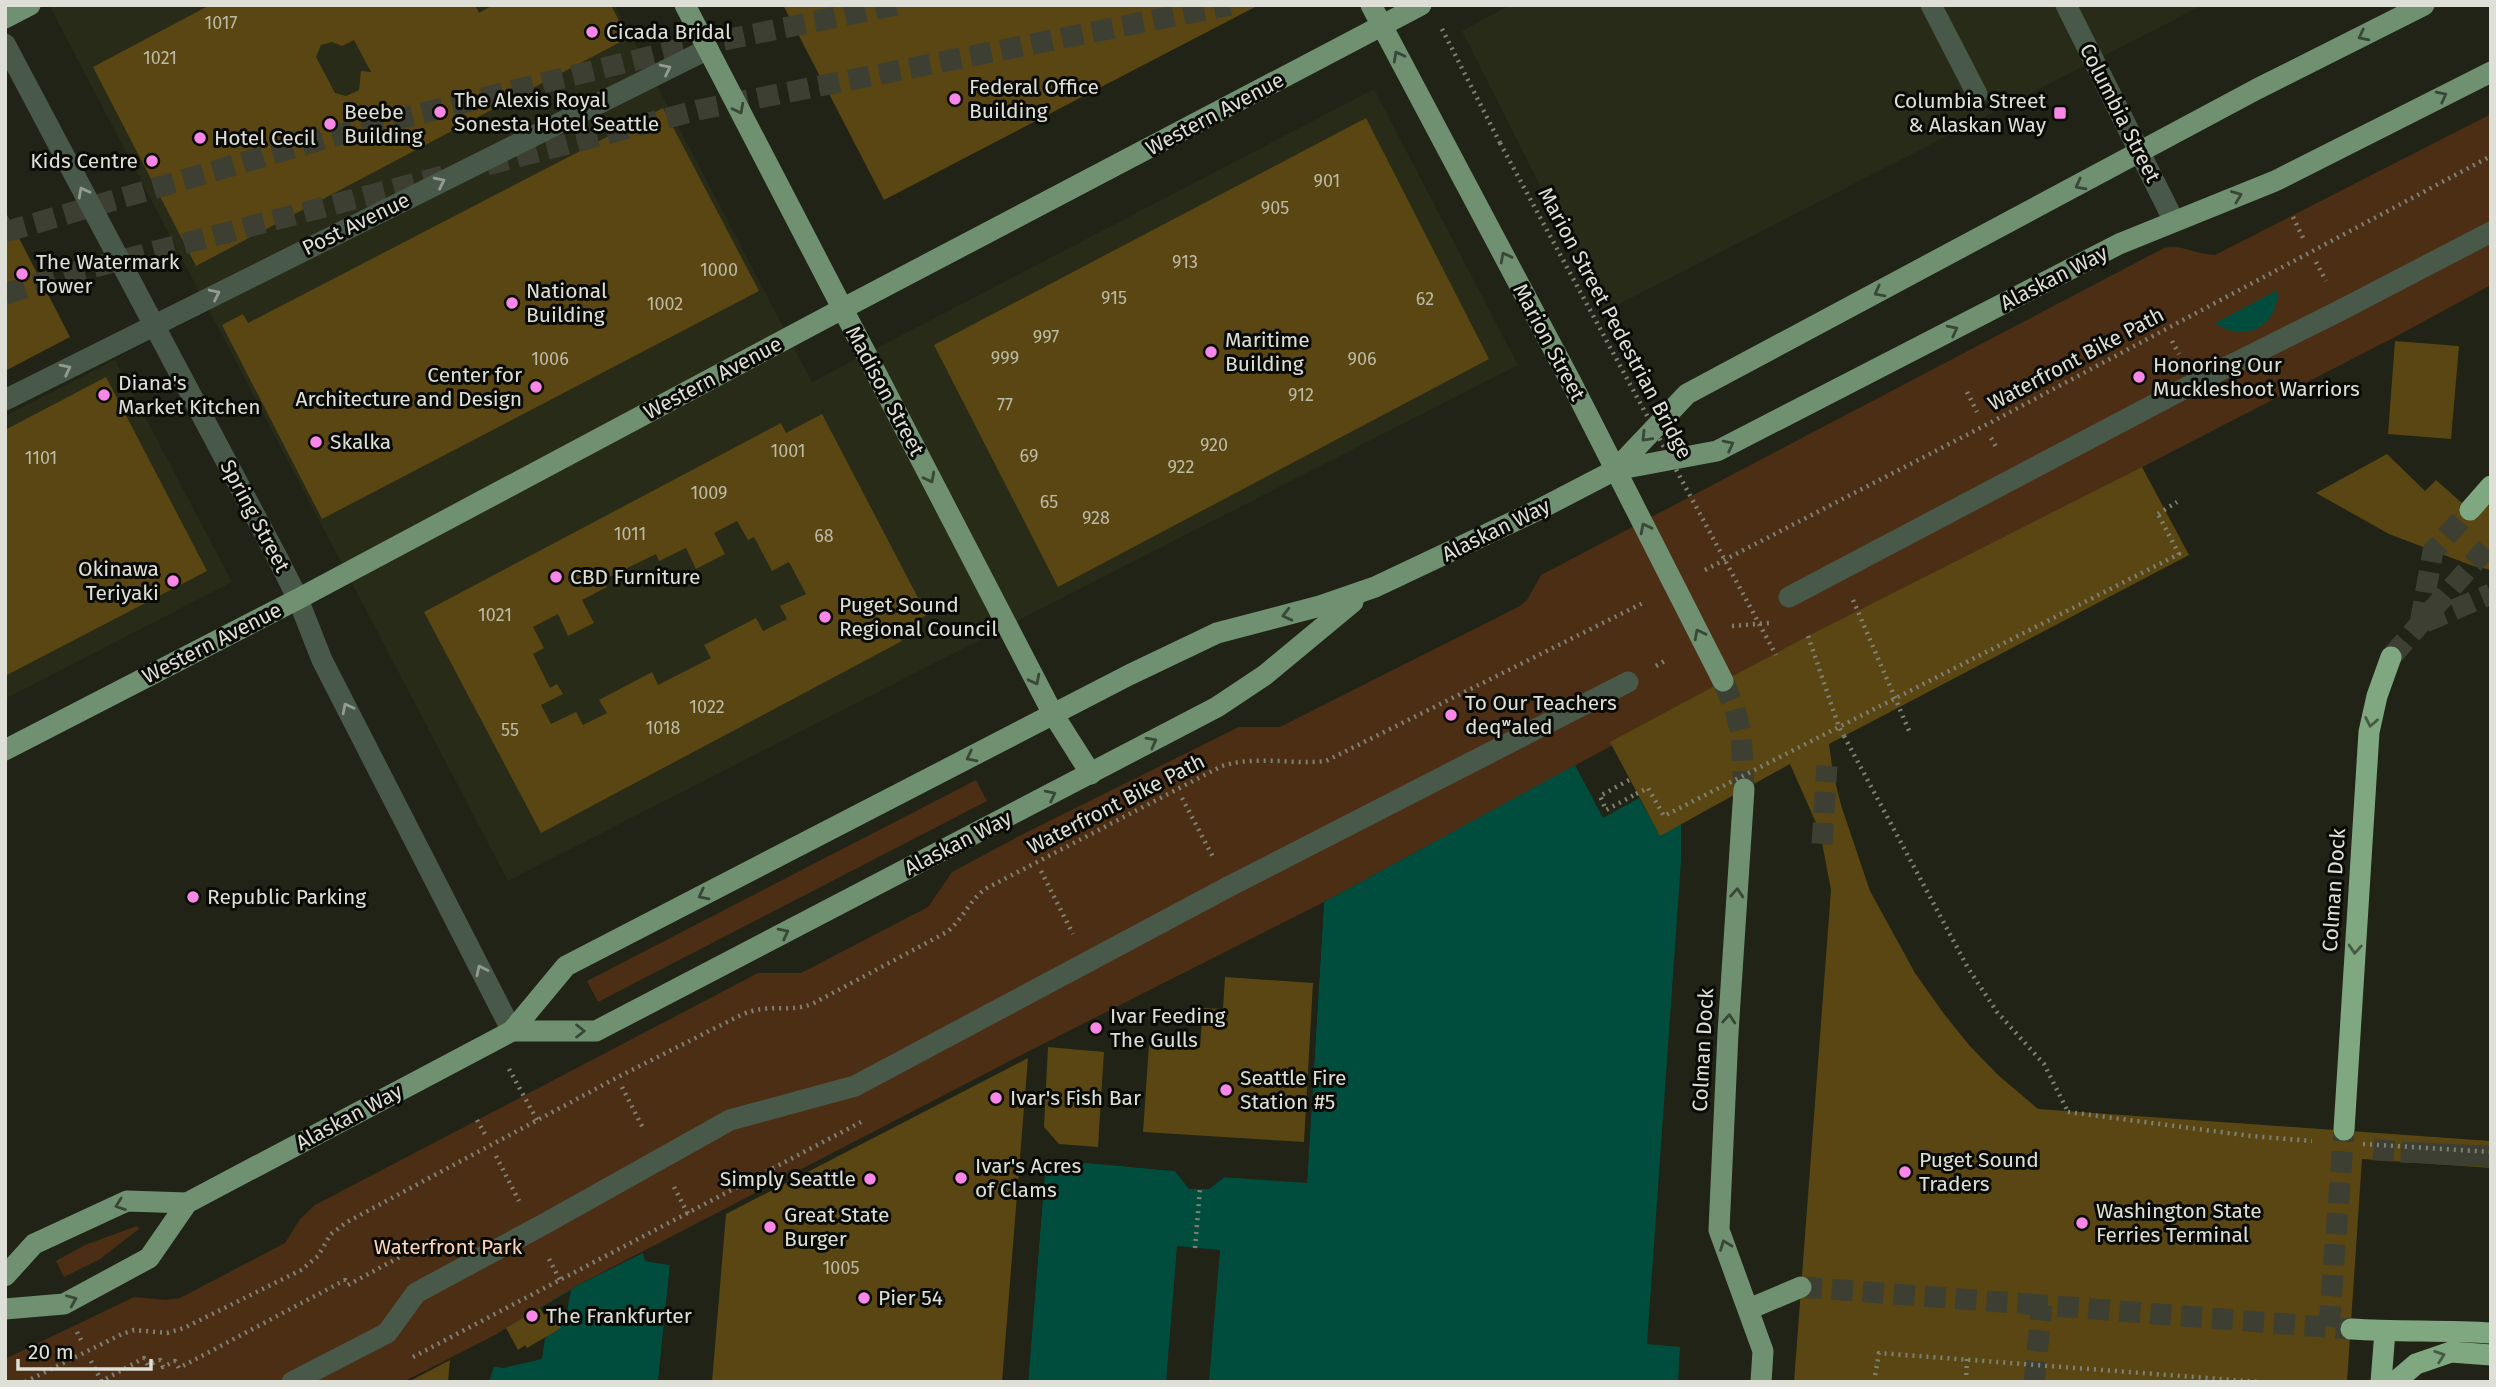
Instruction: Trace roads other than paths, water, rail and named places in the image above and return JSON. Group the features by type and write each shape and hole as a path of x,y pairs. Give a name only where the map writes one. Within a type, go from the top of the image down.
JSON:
{"highway":[{"path":"2470,510 2491,486"},
{"name":"Colman Dock","path":"2344,1130 2369,732 2377,696 2391,657"},
{"path":"2351,1329 2491,1333"},
{"path":"2381,1382 2385,1331"},
{"path":"2395,1382 2416,1364 2451,1352 2491,1355"}],"main road":[{"path":"5,18 30,5"},
{"name":"Madison Street","path":"685,5 1053,714 1091,774"},
{"name":"Marion Street","path":"1371,5 1723,681"},
{"name":"Western Avenue","path":"5,750 299,599 842,309 1421,5"},
{"name":"Alaskan Way","path":"1615,470 1687,394 2257,89 2424,5"},
{"name":"Alaskan Way","path":"5,1309 64,1304 125,1272 149,1258 187,1203 512,1031 566,966 1053,714 1217,634 1320,607 1375,587 1538,510 1615,470 1717,451 2119,244 2275,181 2491,72"},
{"name":"Alaskan Way","path":"512,1031 596,1031 1091,774 1242,691 1265,675 1331,618 1375,587"},
{"name":"Colman Dock","path":"1744,789 1728,1033 1719,1230 1763,1351 1761,1382"},
{"name":"Alaskan Way","path":"5,1276 34,1244 127,1201 187,1203"},
{"path":"1749,1309 1801,1287"}],"street":[{"path":"1931,5 1976,94"},
{"name":"Columbia Street","path":"2066,5 2174,221"},
{"name":"Spring Street","path":"5,44 299,599 322,660 512,1031"},
{"name":"Post Avenue","path":"5,400 708,49"},
{"path":"1789,597 2193,384 2491,232"},
{"path":"292,1382 387,1333 416,1293 730,1120 855,1086 1228,887 1628,682"}],"water":[{"path":"2278,290 2277,303 2272,313 2258,328 2238,332 2215,323"},
{"path":"1575,765 1603,818 1639,798 1660,835 1681,823 1681,861 1647,1344 1680,1347 1678,1382 1028,1382 1046,1159 1175,1171 1189,1189 1209,1189 1224,1177 1307,1182 1324,902"},
{"path":"643,1253 646,1261 670,1265 658,1382 489,1382 506,1328 578,1285"}],"tunnel":[{"path":"5,232 358,129 680,49 896,5"},
{"path":"487,165 698,110 1230,5"},
{"path":"5,294 68,274 443,176"},
{"path":"2420,623 2433,551 2470,510"},
{"path":"2391,657 2491,543"},
{"path":"2425,622 2491,594"},
{"path":"1723,681 1735,709 1741,733 1744,789"},
{"path":"1822,844 1827,766"},
{"path":"2329,1327 2344,1130"},
{"path":"2383,1161 2385,1133"},
{"path":"2411,1163 2412,1135"},
{"path":"2431,1164 2433,1136"},
{"path":"2451,1165 2453,1138"},
{"path":"2471,1166 2472,1140"},
{"path":"2488,1167 2491,1143"},
{"path":"1801,1287 2042,1305"},
{"path":"2034,1382 2042,1305 2351,1329"}],"place":[{"name":"Cicada Bridal","path":"592,32"},
{"name":"Federal Office Building","path":"955,99"},
{"name":"The Alexis Royal Sonesta Hotel Seattle","path":"440,112"},
{"name":"Columbia Street & Alaskan Way","path":"2060,113"},
{"name":"Beebe Building","path":"330,124"},
{"name":"Hotel Cecil","path":"200,138"},
{"name":"Kids Centre","path":"152,161"},
{"name":"The Watermark Tower","path":"22,274"},
{"name":"National Building","path":"512,303"},
{"name":"Maritime Building","path":"1211,352"},
{"name":"Honoring Our Muckleshoot Warriors","path":"2139,377"},
{"name":"Center for Architecture and Design","path":"536,387"},
{"name":"Diana's Market Kitchen","path":"104,395"},
{"name":"Skalka","path":"316,442"},
{"name":"CBD Furniture","path":"556,577"},
{"name":"Okinawa Teriyaki","path":"173,581"},
{"name":"Puget Sound Regional Council","path":"825,617"},
{"name":"To Our Teachers deqʷaled","path":"1451,715"},
{"name":"Republic Parking","path":"193,897"},
{"name":"Ivar Feeding The Gulls","path":"1096,1028"},
{"name":"Seattle Fire Station #5","path":"1226,1090"},
{"name":"Ivar's Fish Bar","path":"996,1098"},
{"name":"Puget Sound Traders","path":"1905,1172"},
{"name":"Ivar's Acres of Clams","path":"961,1178"},
{"name":"Simply Seattle","path":"870,1179"},
{"name":"Washington State Ferries Terminal","path":"2082,1223"},
{"name":"Great State Burger","path":"770,1227"},
{"name":"Pier 54","path":"864,1298"},
{"name":"The Frankfurter","path":"532,1316"}],"park label":[{"name":"Waterfront Park","path":"448,1247"}]}
